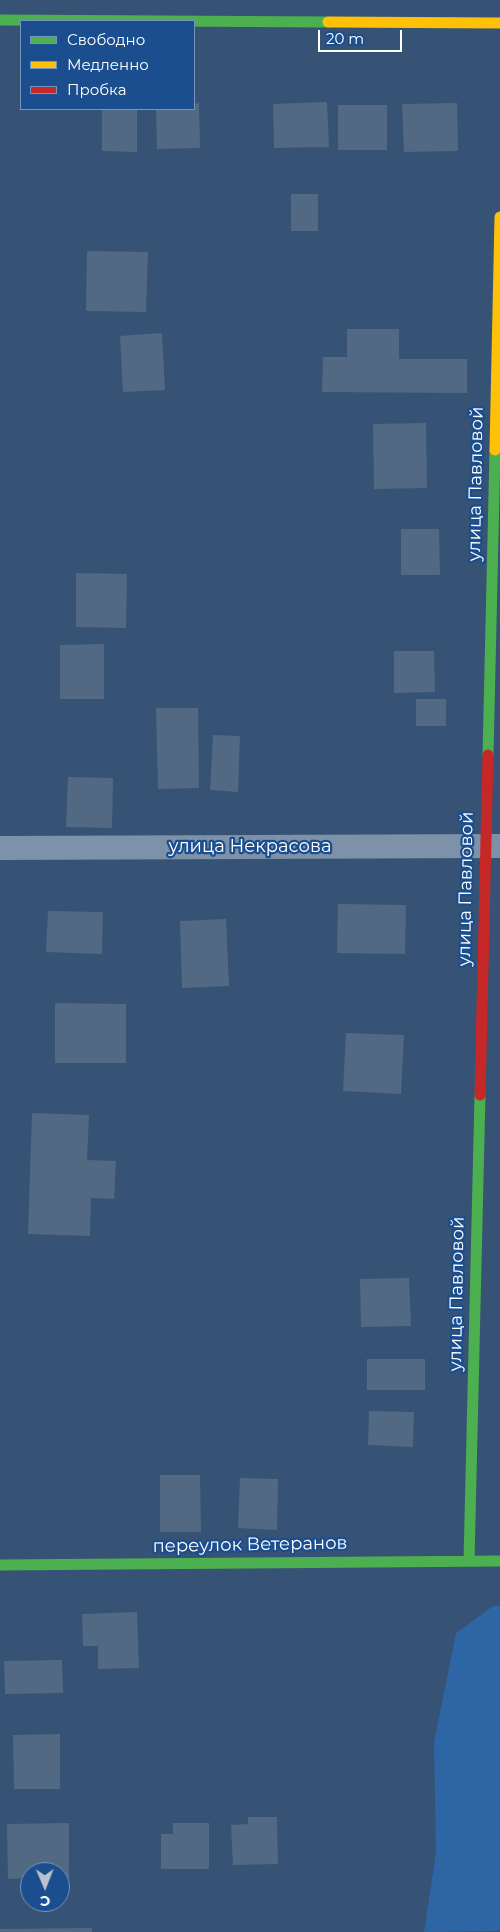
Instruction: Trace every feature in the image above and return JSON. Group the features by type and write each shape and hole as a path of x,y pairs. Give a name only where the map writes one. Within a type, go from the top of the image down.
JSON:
{"street":[{"path":"0,20 20,20"},
{"path":"195,22 500,24"},
{"name":"улица Павловой","path":"469,1561 492,846 500,217"},
{"name":"улица Некрасова","path":"0,848 492,846"},
{"name":"переулок Ветеранов","path":"0,1565 500,1560"}],"shaded area":[{"path":"493,1606 500,1606 500,1931 424,1932 436,1853 434,1742 456,1633"}],"building":[{"path":"327,102 329,147 274,148 273,104"},
{"path":"199,103 200,148 157,149 156,110 195,110 195,104"},
{"path":"457,103 458,151 404,152 402,104"},
{"path":"338,105 387,105 387,150 338,150"},
{"path":"102,110 137,110 137,152 102,151"},
{"path":"291,194 318,194 318,231 291,231"},
{"path":"87,251 148,252 146,312 86,311"},
{"path":"347,329 399,329 399,359 467,359 467,393 322,392 323,357 347,357"},
{"path":"162,333 165,390 123,392 120,336"},
{"path":"426,423 427,488 374,489 373,424"},
{"path":"401,529 439,529 440,575 401,575"},
{"path":"76,573 127,574 126,628 76,627"},
{"path":"104,644 104,699 60,699 60,645"},
{"path":"394,651 434,651 435,692 394,693"},
{"path":"416,699 446,699 446,726 416,726"},
{"path":"156,708 198,708 199,788 158,789"},
{"path":"213,735 240,736 238,792 210,790"},
{"path":"68,777 113,778 112,828 66,827"},
{"path":"338,904 406,905 405,954 337,953"},
{"path":"48,911 103,912 102,954 46,952"},
{"path":"226,919 229,986 182,988 180,921"},
{"path":"55,1003 126,1004 126,1063 55,1063"},
{"path":"346,1033 404,1035 401,1094 343,1091"},
{"path":"32,1113 89,1115 87,1160 116,1161 114,1199 91,1198 90,1236 28,1234"},
{"path":"409,1278 411,1326 361,1327 360,1279"},
{"path":"367,1359 425,1359 425,1390 367,1390"},
{"path":"369,1411 414,1412 413,1447 368,1445"},
{"path":"160,1475 200,1475 201,1532 160,1532"},
{"path":"240,1478 278,1479 277,1530 238,1528"},
{"path":"137,1612 139,1668 98,1669 98,1646 83,1646 82,1614"},
{"path":"62,1660 63,1693 5,1694 4,1661"},
{"path":"60,1734 60,1789 14,1789 13,1735"},
{"path":"248,1817 277,1817 278,1864 233,1865 231,1825 248,1824"},
{"path":"69,1823 69,1862 20,1862 20,1878 8,1879 7,1824"},
{"path":"173,1823 209,1823 209,1869 161,1869 161,1834 173,1834"},
{"path":"92,1928 92,1932 0,1932 0,1929"}],"traffic: fast":[{"path":"0,20 20,20"},
{"path":"195,21 328,22"},
{"path":"488,755 495,450"},
{"path":"469,1561 480,1095"},
{"path":"0,1565 500,1561"}],"traffic: slow":[{"path":"328,22 500,23"},
{"path":"495,450 500,217"}],"traffic: jam":[{"path":"480,1095 488,755"}]}
